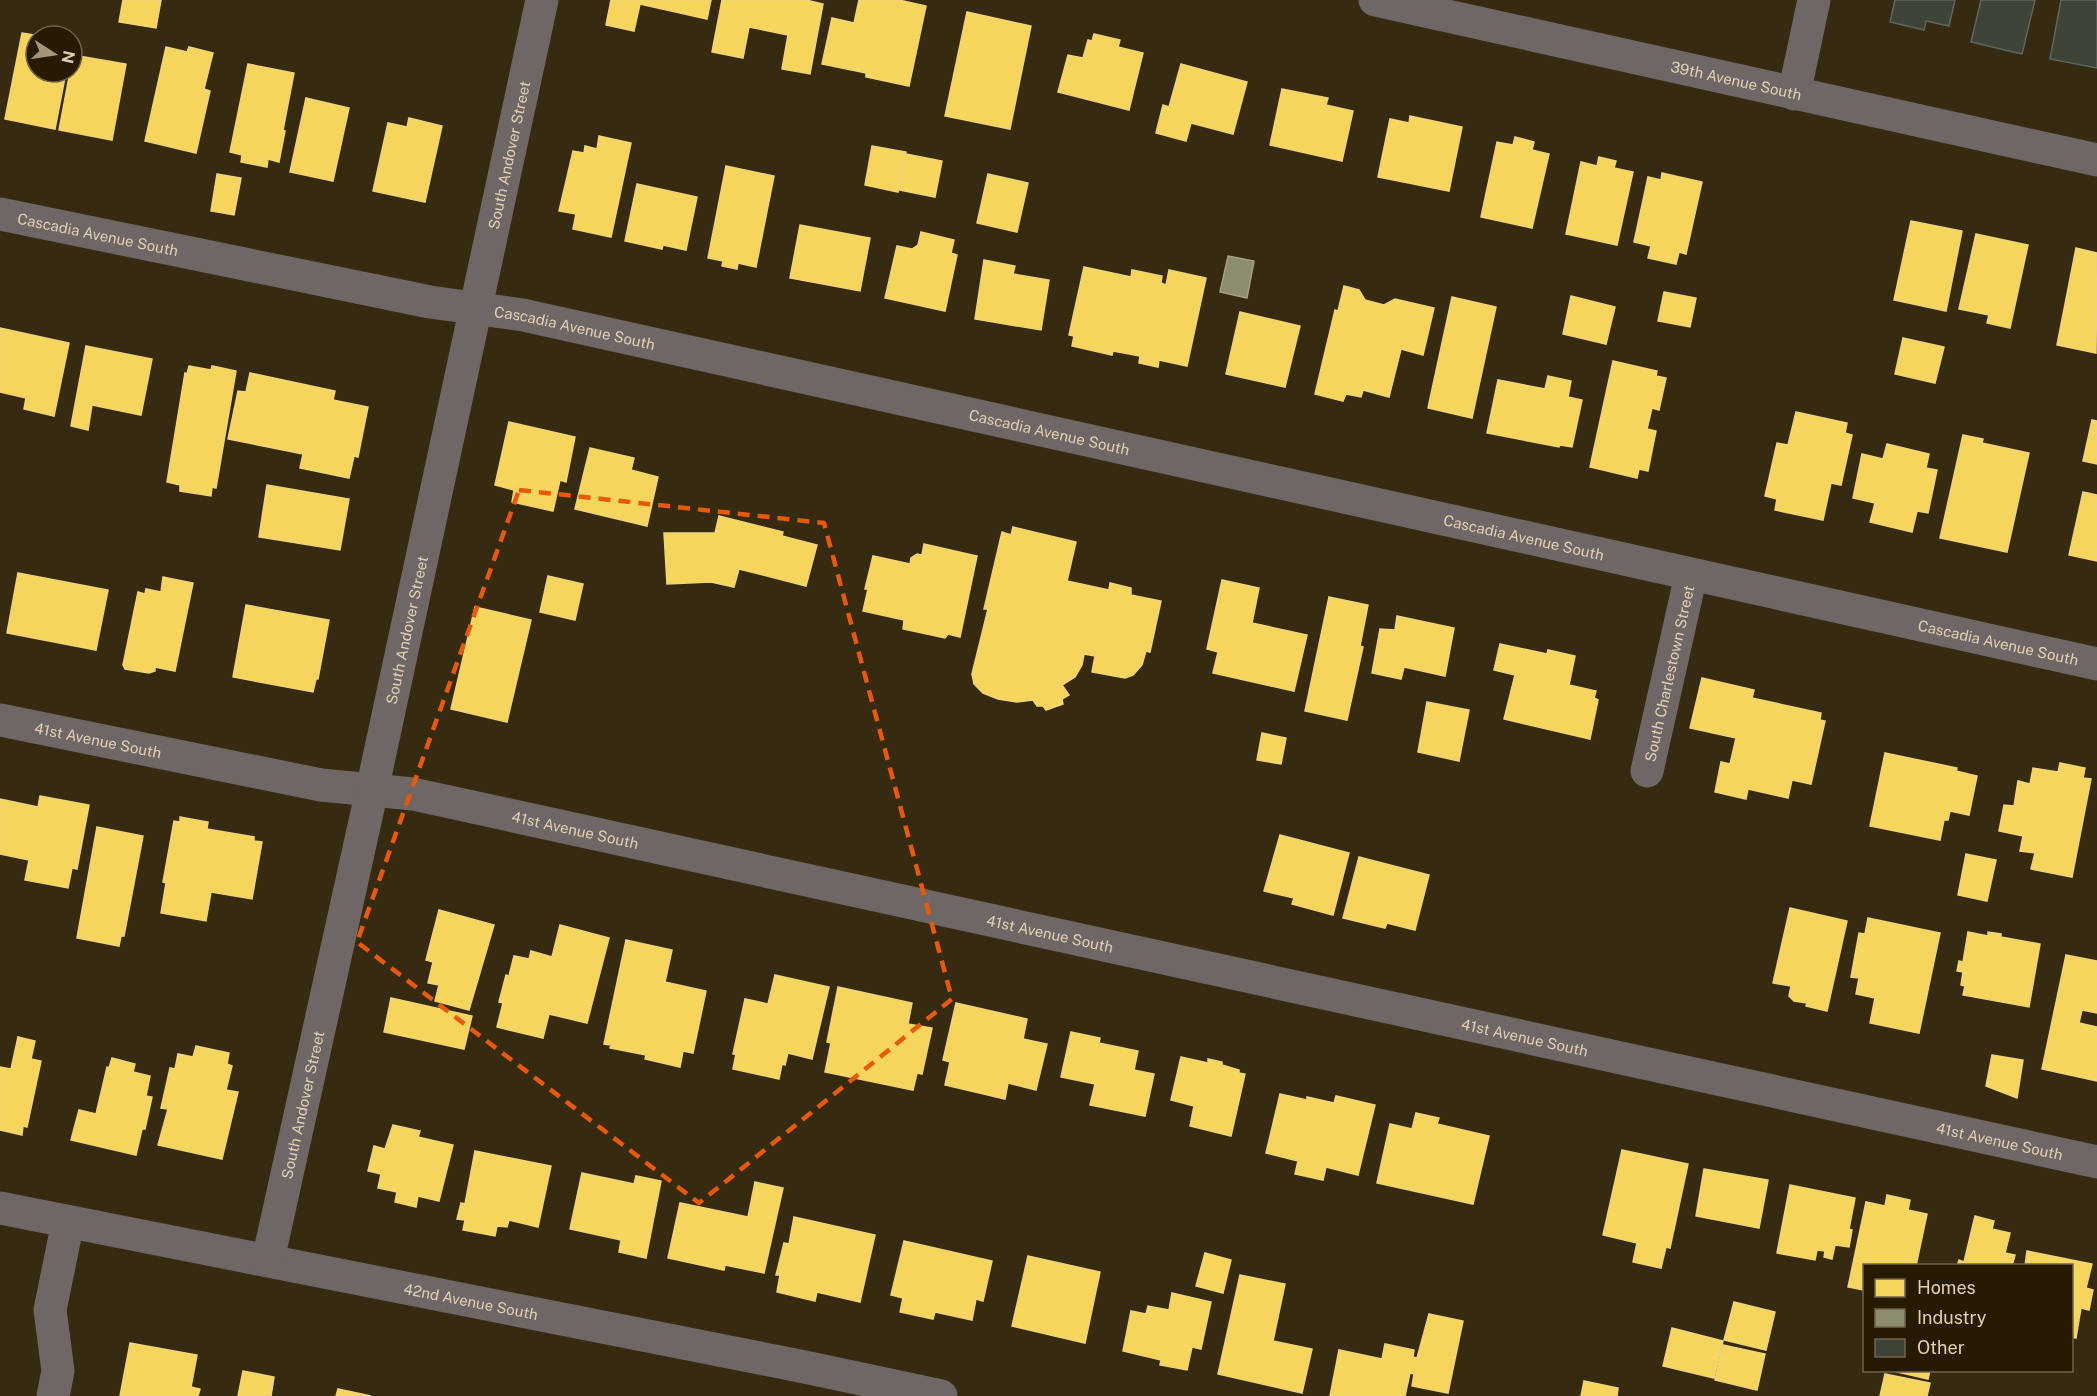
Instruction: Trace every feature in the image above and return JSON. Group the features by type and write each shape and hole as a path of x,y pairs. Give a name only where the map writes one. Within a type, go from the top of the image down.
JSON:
{"street":[{"name":"South Andover Street","path":"268,1260 542,0"},
{"name":"39th Avenue South","path":"1375,0 2097,160"},
{"path":"1794,94 1815,0"},
{"name":"Cascadia Avenue South","path":"0,214 430,302 534,317 2097,664"},
{"name":"South Charlestown Street","path":"1647,771 1690,575"},
{"name":"41st Avenue South","path":"0,720 321,785 413,794 2097,1162"},
{"name":"42nd Avenue South","path":"0,1208 268,1260 865,1388 942,1396"},
{"path":"53,1396 58,1371 50,1310 68,1221"}],"highlighted area":[{"path":"519,490 824,523 952,999 699,1203 357,942"}],"building: Homes":[{"path":"123,0 161,0 156,28 119,22"},
{"path":"611,0 711,0 707,19 640,4 634,31 606,25"},
{"path":"722,0 806,0 823,4 810,74 782,69 788,35 749,27 743,58 712,52"},
{"path":"859,0 899,0 926,6 909,86 866,77 866,73 822,64 832,18 854,23"},
{"path":"967,12 1031,26 1010,129 945,116"},
{"path":"22,33 24,33 24,84 64,84 55,129 5,119"},
{"path":"1094,34 1120,40 1118,47 1143,53 1129,110 1058,92 1068,55 1083,58 1088,40 1092,41"},
{"path":"166,47 187,52 189,47 213,53 204,89 210,91 196,153 145,141"},
{"path":"84,57 126,64 112,140 59,130 68,84 84,84"},
{"path":"248,64 294,73 279,162 268,159 267,167 241,162 242,155 230,152"},
{"path":"1181,64 1247,82 1233,134 1191,123 1186,141 1156,133 1163,105 1169,107"},
{"path":"1282,89 1328,98 1326,105 1353,111 1342,161 1270,145"},
{"path":"306,98 349,108 333,181 290,172"},
{"path":"1410,116 1462,127 1449,191 1378,177 1390,119 1409,123"},
{"path":"409,118 442,126 425,202 373,191 388,123 407,127"},
{"path":"599,136 631,143 611,237 573,229 576,214 559,211 573,151 584,153 585,146 597,149"},
{"path":"1515,137 1534,142 1532,150 1549,154 1532,228 1481,217 1497,142 1513,145"},
{"path":"872,146 906,152 898,192 865,185"},
{"path":"906,154 942,161 935,197 899,190"},
{"path":"1599,157 1616,161 1614,168 1633,172 1617,245 1566,234 1581,162 1597,166"},
{"path":"726,166 774,176 756,267 738,263 737,269 722,266 723,261 708,258"},
{"path":"1662,173 1702,182 1686,254 1679,252 1676,264 1648,258 1651,246 1634,242 1648,177 1661,180"},
{"path":"217,174 241,178 234,215 211,211"},
{"path":"988,174 1028,183 1017,232 977,223"},
{"path":"637,184 697,197 686,250 663,245 662,249 625,241"},
{"path":"1911,221 1962,231 1946,311 1894,300"},
{"path":"800,225 870,238 860,291 790,278"},
{"path":"921,232 954,240 951,253 957,255 945,311 885,298 897,246 912,249 918,245"},
{"path":"1976,234 2028,245 2010,328 1987,323 1989,315 1959,309"},
{"path":"2076,248 2097,253 2096,353 2057,345"},
{"path":"984,260 1015,266 1013,274 1049,280 1041,330 975,319"},
{"path":"1084,267 1131,277 1132,270 1162,276 1161,283 1166,285 1169,270 1206,278 1187,366 1159,360 1158,367 1139,363 1140,356 1113,351 1112,355 1072,346 1074,336 1069,335"},
{"path":"1344,286 1359,290 1365,300 1384,305 1395,299 1434,308 1423,355 1401,349 1389,397 1363,390 1361,397 1346,394 1343,401 1315,394 1335,310 1338,311"},
{"path":"1664,292 1696,298 1690,327 1658,321"},
{"path":"1571,296 1615,307 1606,344 1563,334"},
{"path":"1452,297 1496,307 1472,418 1428,408"},
{"path":"1240,312 1300,326 1285,387 1226,374"},
{"path":"0,328 69,343 54,416 24,409 26,398 0,392"},
{"path":"1903,338 1944,347 1935,383 1895,374"},
{"path":"86,346 152,359 141,415 92,405 88,430 71,426"},
{"path":"1613,361 1657,371 1656,376 1666,378 1659,410 1652,408 1647,429 1656,431 1648,471 1639,469 1637,478 1590,467"},
{"path":"189,366 211,370 212,366 236,371 216,488 212,487 211,496 180,491 180,485 167,482 185,373 187,374"},
{"path":"250,373 335,391 333,400 368,407 358,457 354,456 349,478 300,468 303,454 228,439 238,391 246,392"},
{"path":"1548,376 1571,381 1568,397 1582,400 1572,447 1560,445 1559,447 1487,433 1498,380 1545,389"},
{"path":"1796,412 1847,423 1845,433 1852,435 1841,485 1831,483 1823,520 1775,510 1777,499 1765,496 1777,443 1788,445"},
{"path":"2092,420 2097,421 2097,464 2083,461"},
{"path":"509,422 575,437 566,482 560,480 553,511 512,502 514,490 495,485"},
{"path":"1963,435 1983,439 1982,443 2029,453 2007,552 1940,538"},
{"path":"1887,444 1929,454 1926,468 1937,470 1928,513 1917,511 1912,532 1870,522 1875,503 1853,498 1862,454 1883,459"},
{"path":"590,448 634,458 631,470 658,477 647,526 575,509"},
{"path":"267,485 349,499 340,550 259,537"},
{"path":"2083,492 2097,495 2097,561 2069,555"},
{"path":"719,516 783,532 782,536 817,545 806,586 739,569 734,587 711,582 667,584 664,533 715,533"},
{"path":"1013,527 1076,542 1067,581 1109,590 1110,583 1131,588 1131,595 1161,601 1150,652 1146,651 1142,665 1133,675 1125,678 1092,672 1095,656 1084,654 1082,665 1075,677 1062,685 1069,695 1062,699 1063,704 1046,710 1043,706 1037,706 1033,700 1017,702 998,699 983,693 974,684 972,674 988,609 984,609 1002,532 1011,535"},
{"path":"924,544 977,556 960,637 948,634 945,638 903,629 904,620 863,611 868,589 865,589 873,556 910,564 911,558 917,554 922,555"},
{"path":"18,573 108,590 96,650 7,633"},
{"path":"548,576 583,584 575,620 540,612"},
{"path":"163,577 193,583 175,671 155,667 155,671 149,673 125,669 123,665 138,592 145,594 146,589 161,592"},
{"path":"1222,580 1259,588 1252,623 1307,635 1294,691 1213,673 1218,652 1207,649"},
{"path":"1329,597 1368,605 1360,646 1363,647 1347,720 1305,711"},
{"path":"246,605 329,620 318,679 316,679 313,692 233,677"},
{"path":"475,607 531,620 507,722 451,709"},
{"path":"1397,616 1454,628 1445,676 1404,667 1401,679 1372,673 1380,629 1395,630"},
{"path":"1500,644 1547,654 1548,650 1575,656 1569,685 1596,691 1594,698 1598,700 1590,739 1504,719 1515,675 1494,670"},
{"path":"1702,678 1754,690 1752,698 1821,713 1820,720 1825,721 1811,784 1792,780 1788,798 1748,789 1746,799 1715,792 1721,762 1730,764 1736,738 1690,728"},
{"path":"1427,702 1469,710 1459,761 1418,752"},
{"path":"1262,733 1286,738 1281,764 1257,760"},
{"path":"1885,753 1957,768 1956,771 1977,776 1969,815 1950,811 1948,820 1944,820 1940,840 1870,826"},
{"path":"2060,763 2085,768 2083,778 2091,779 2072,877 2031,869 2035,853 2020,851 2023,836 1999,831 2004,805 2014,806 2018,781 2030,784 2033,768 2058,772"},
{"path":"40,796 89,805 77,869 72,868 68,888 25,880 29,860 0,854 0,799 38,807"},
{"path":"180,817 208,822 207,829 254,837 254,841 262,842 252,899 211,892 206,921 161,913 166,883 163,882 174,821 180,822"},
{"path":"97,827 143,836 124,936 121,936 119,946 77,938"},
{"path":"1280,835 1349,853 1333,915 1292,904 1294,898 1264,891"},
{"path":"1966,854 1996,860 1987,901 1958,895"},
{"path":"1359,857 1429,875 1415,930 1387,923 1385,928 1343,918"},
{"path":"1790,908 1847,921 1827,1011 1806,1006 1807,1003 1794,1001 1789,996 1791,986 1773,983"},
{"path":"439,910 494,925 469,1010 435,1001 439,985 428,983 433,962 426,960"},
{"path":"1868,918 1940,933 1919,1033 1870,1023 1875,998 1856,994 1859,978 1851,977 1859,933 1865,934"},
{"path":"560,925 609,938 587,1023 549,1014 543,1038 497,1027 503,1003 499,1002 514,956 529,959 531,951 552,957"},
{"path":"1968,932 1988,936 1988,932 2001,934 2001,937 2040,944 2029,1007 1963,995 1965,986 1961,985 1963,972 1957,971 1959,961 1963,962"},
{"path":"626,940 672,950 665,982 706,991 693,1053 683,1051 680,1067 645,1059 646,1055 610,1048 611,1045 604,1044"},
{"path":"2066,955 2097,961 2097,1013 2082,1010 2079,1023 2097,1027 2097,1081 2042,1069"},
{"path":"775,975 829,987 812,1059 788,1053 785,1065 782,1064 779,1079 733,1069 736,1054 733,1054 745,999 768,1004"},
{"path":"838,987 912,1003 908,1024 932,1028 922,1074 917,1073 913,1090 825,1072 831,1043 827,1042"},
{"path":"391,998 472,1016 464,1049 384,1032"},
{"path":"956,1003 1027,1019 1023,1039 1047,1044 1036,1090 1008,1083 1005,1099 945,1085 950,1062 943,1060"},
{"path":"1071,1032 1100,1038 1099,1043 1138,1051 1134,1070 1154,1074 1145,1116 1090,1105 1095,1084 1061,1077"},
{"path":"18,1037 35,1041 31,1059 41,1061 27,1127 23,1126 22,1135 0,1130 0,1067 11,1069"},
{"path":"196,1046 229,1053 227,1064 232,1066 226,1090 238,1092 222,1159 158,1145 168,1109 161,1108 170,1068 175,1069 178,1054 193,1057"},
{"path":"1992,1055 2023,1060 2017,1098 1986,1086"},
{"path":"1181,1057 1208,1063 1208,1059 1222,1062 1222,1065 1245,1074 1231,1136 1190,1126 1194,1106 1171,1100"},
{"path":"112,1058 135,1064 133,1072 150,1076 146,1096 152,1097 136,1155 71,1140 79,1110 96,1114 107,1067 109,1068"},
{"path":"1280,1094 1334,1103 1336,1096 1375,1105 1358,1175 1326,1167 1323,1180 1295,1174 1298,1161 1266,1153"},
{"path":"1416,1113 1439,1118 1437,1124 1489,1136 1473,1204 1377,1183 1390,1124 1412,1129"},
{"path":"393,1125 420,1131 418,1137 453,1145 439,1201 418,1196 416,1207 395,1202 397,1192 378,1188 381,1174 368,1171 374,1146 385,1149"},
{"path":"1622,1150 1688,1164 1670,1248 1666,1247 1661,1268 1633,1262 1637,1243 1603,1235"},
{"path":"475,1151 551,1166 538,1227 509,1220 507,1227 497,1226 495,1236 463,1230 465,1220 457,1219 461,1203 465,1204"},
{"path":"1704,1169 1768,1180 1759,1228 1696,1216"},
{"path":"582,1173 634,1184 636,1176 661,1181 646,1258 619,1252 621,1240 570,1229"},
{"path":"755,1182 783,1188 764,1273 725,1265 724,1270 668,1258 680,1203 748,1217"},
{"path":"1790,1185 1855,1198 1849,1229 1852,1230 1849,1247 1835,1245 1832,1259 1824,1257 1825,1251 1817,1250 1815,1260 1777,1253"},
{"path":"1887,1195 1910,1200 1908,1210 1927,1214 1916,1264 1863,1264 1863,1290 1848,1287 1866,1202 1885,1206"},
{"path":"1975,1216 1994,1221 1992,1229 2010,1233 2005,1253 2015,1255 2013,1264 1958,1264 1959,1260 1964,1262"},
{"path":"794,1217 875,1235 860,1302 817,1292 815,1301 777,1292 780,1275 776,1275 784,1243 789,1244"},
{"path":"904,1241 992,1261 983,1301 976,1299 972,1320 935,1312 933,1319 900,1312 903,1298 891,1295"},
{"path":"2027,1251 2092,1264 2086,1288 2093,1290 2089,1310 2081,1308 2076,1338 2073,1337 2073,1264 2025,1264"},
{"path":"1205,1253 1231,1260 1223,1293 1196,1286"},
{"path":"1028,1256 1100,1272 1085,1343 1012,1326"},
{"path":"1240,1275 1285,1284 1273,1341 1312,1349 1302,1393 1218,1374"},
{"path":"1172,1293 1211,1302 1201,1349 1192,1347 1187,1370 1160,1365 1161,1360 1123,1351 1131,1311 1146,1314 1148,1306 1169,1310"},
{"path":"1734,1302 1775,1312 1766,1350 1724,1340"},
{"path":"1429,1314 1463,1321 1448,1393 1412,1386 1414,1374 1410,1373 1405,1396 1330,1396 1339,1350 1382,1359 1385,1344 1414,1350 1413,1357 1417,1358"},
{"path":"1672,1328 1723,1341 1714,1378 1663,1366"},
{"path":"130,1343 197,1355 191,1387 200,1389 198,1396 120,1396"},
{"path":"1723,1345 1765,1354 1757,1390 1715,1380"},
{"path":"243,1371 274,1377 271,1396 238,1396"},
{"path":"1898,1372 1930,1372 1928,1379"},
{"path":"1885,1374 1930,1383 1927,1396 1880,1396"},
{"path":"1584,1381 1618,1388 1617,1396 1581,1396"},
{"path":"338,1389 371,1396 336,1396"}],"building: Industry":[{"path":"1228,256 1254,261 1247,298 1220,292"}],"building: Other":[{"path":"1895,0 1955,0 1949,26 1926,21 1924,30 1890,22"},
{"path":"1981,0 2035,0 2022,54 1971,42"},
{"path":"2061,0 2097,0 2097,68 2050,59"}]}
